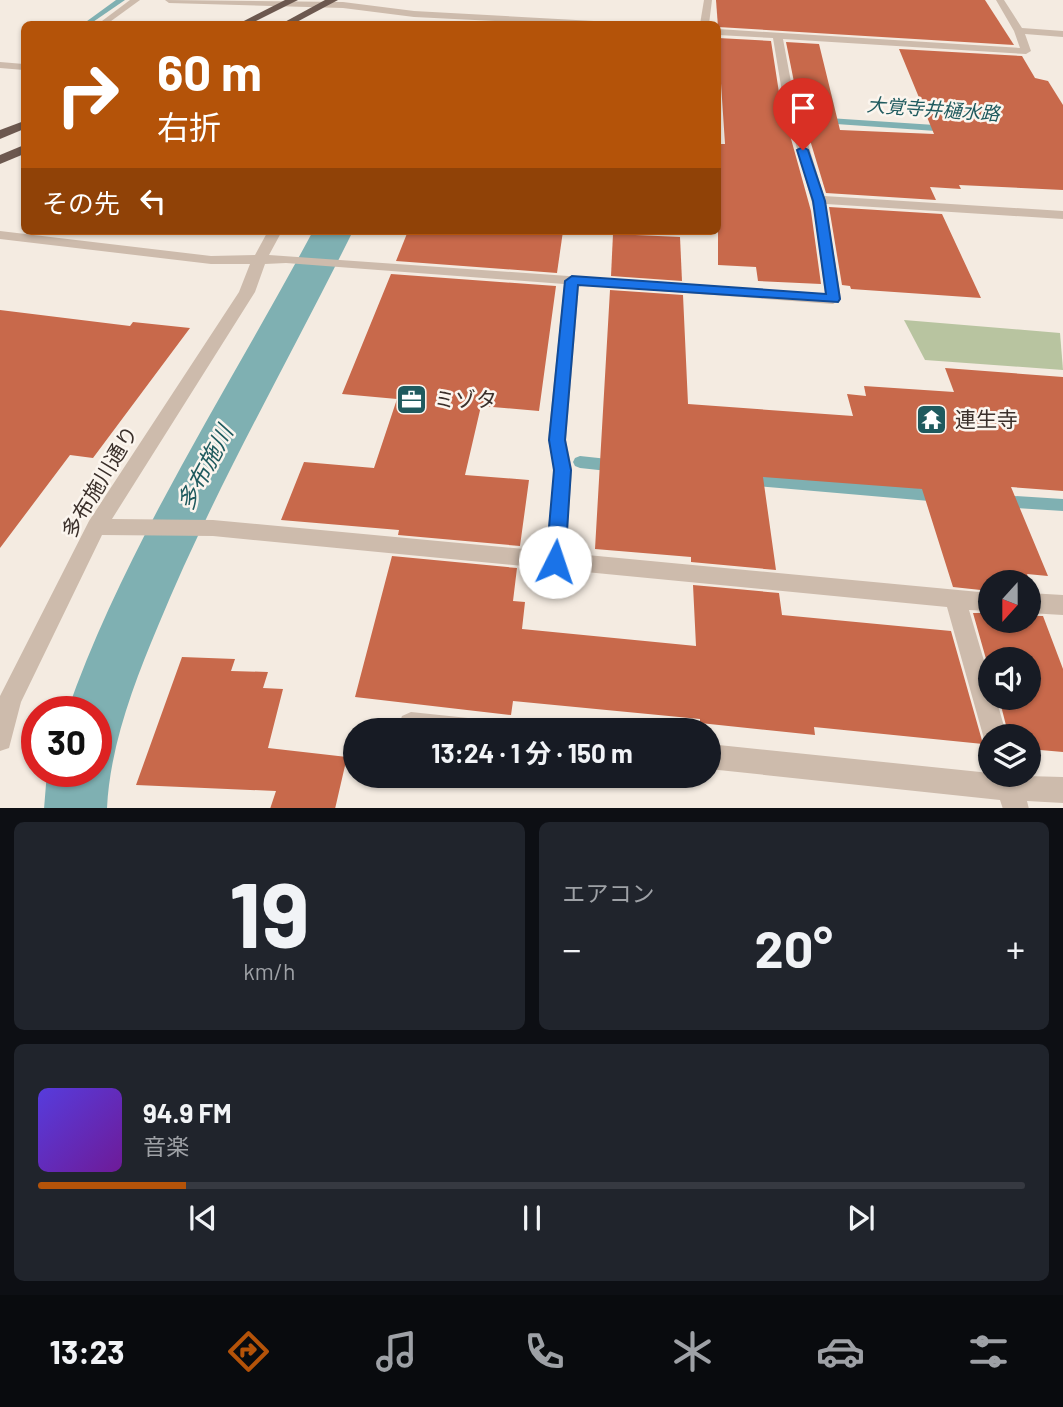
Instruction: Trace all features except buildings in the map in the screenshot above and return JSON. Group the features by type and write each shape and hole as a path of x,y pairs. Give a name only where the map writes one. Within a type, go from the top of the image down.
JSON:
{"highway":[{"path":"249,21 289,2"},
{"path":"292,21 329,2"},
{"path":"0,135 21,126"},
{"path":"0,160 21,150"}],"street":[{"path":"106,21 136,0"},
{"path":"169,0 329,2 414,14 540,21"},
{"path":"391,21 403,0"},
{"path":"705,21 708,0"},
{"path":"721,32 1026,51 1019,31 1000,0"},
{"path":"1019,31 1063,34"},
{"path":"0,235 211,260 286,259 833,299 819,201 793,120 779,62 778,36"},
{"path":"0,65 21,67"},
{"path":"819,201 1063,215"},
{"name":"多布施川通り","path":"0,739 5,704 96,527 247,292 259,260 273,235"},
{"path":"555,562 562,470 557,440 572,281"},
{"path":"96,527 213,528 978,602"},
{"path":"956,601 991,724"},
{"path":"1041,604 1063,605"},
{"path":"721,757 1010,791 1063,790"}],"green space":[{"path":"904,320 1060,333 1063,370 925,360"}],"water":[{"name":"多布施川","path":"311,235 351,235 227,476 180,575 132,692 112,767 112,696 73,696 119,588 181,467"},
{"path":"46,787 109,787 107,808 44,808"}],"waterway":[{"path":"90,21 121,0"},
{"name":"大覚寺井樋水路","path":"768,117 950,129"},
{"path":"580,462 617,466"},
{"path":"745,479 941,496"},
{"path":"1000,501 1063,505"}],"place":[{"name":"ミゾタ","path":"411,400"},
{"name":"連生寺","path":"932,420"}],"route":[{"path":"555,562 562,470 557,440 572,281 833,299 819,201 803,150"}]}
